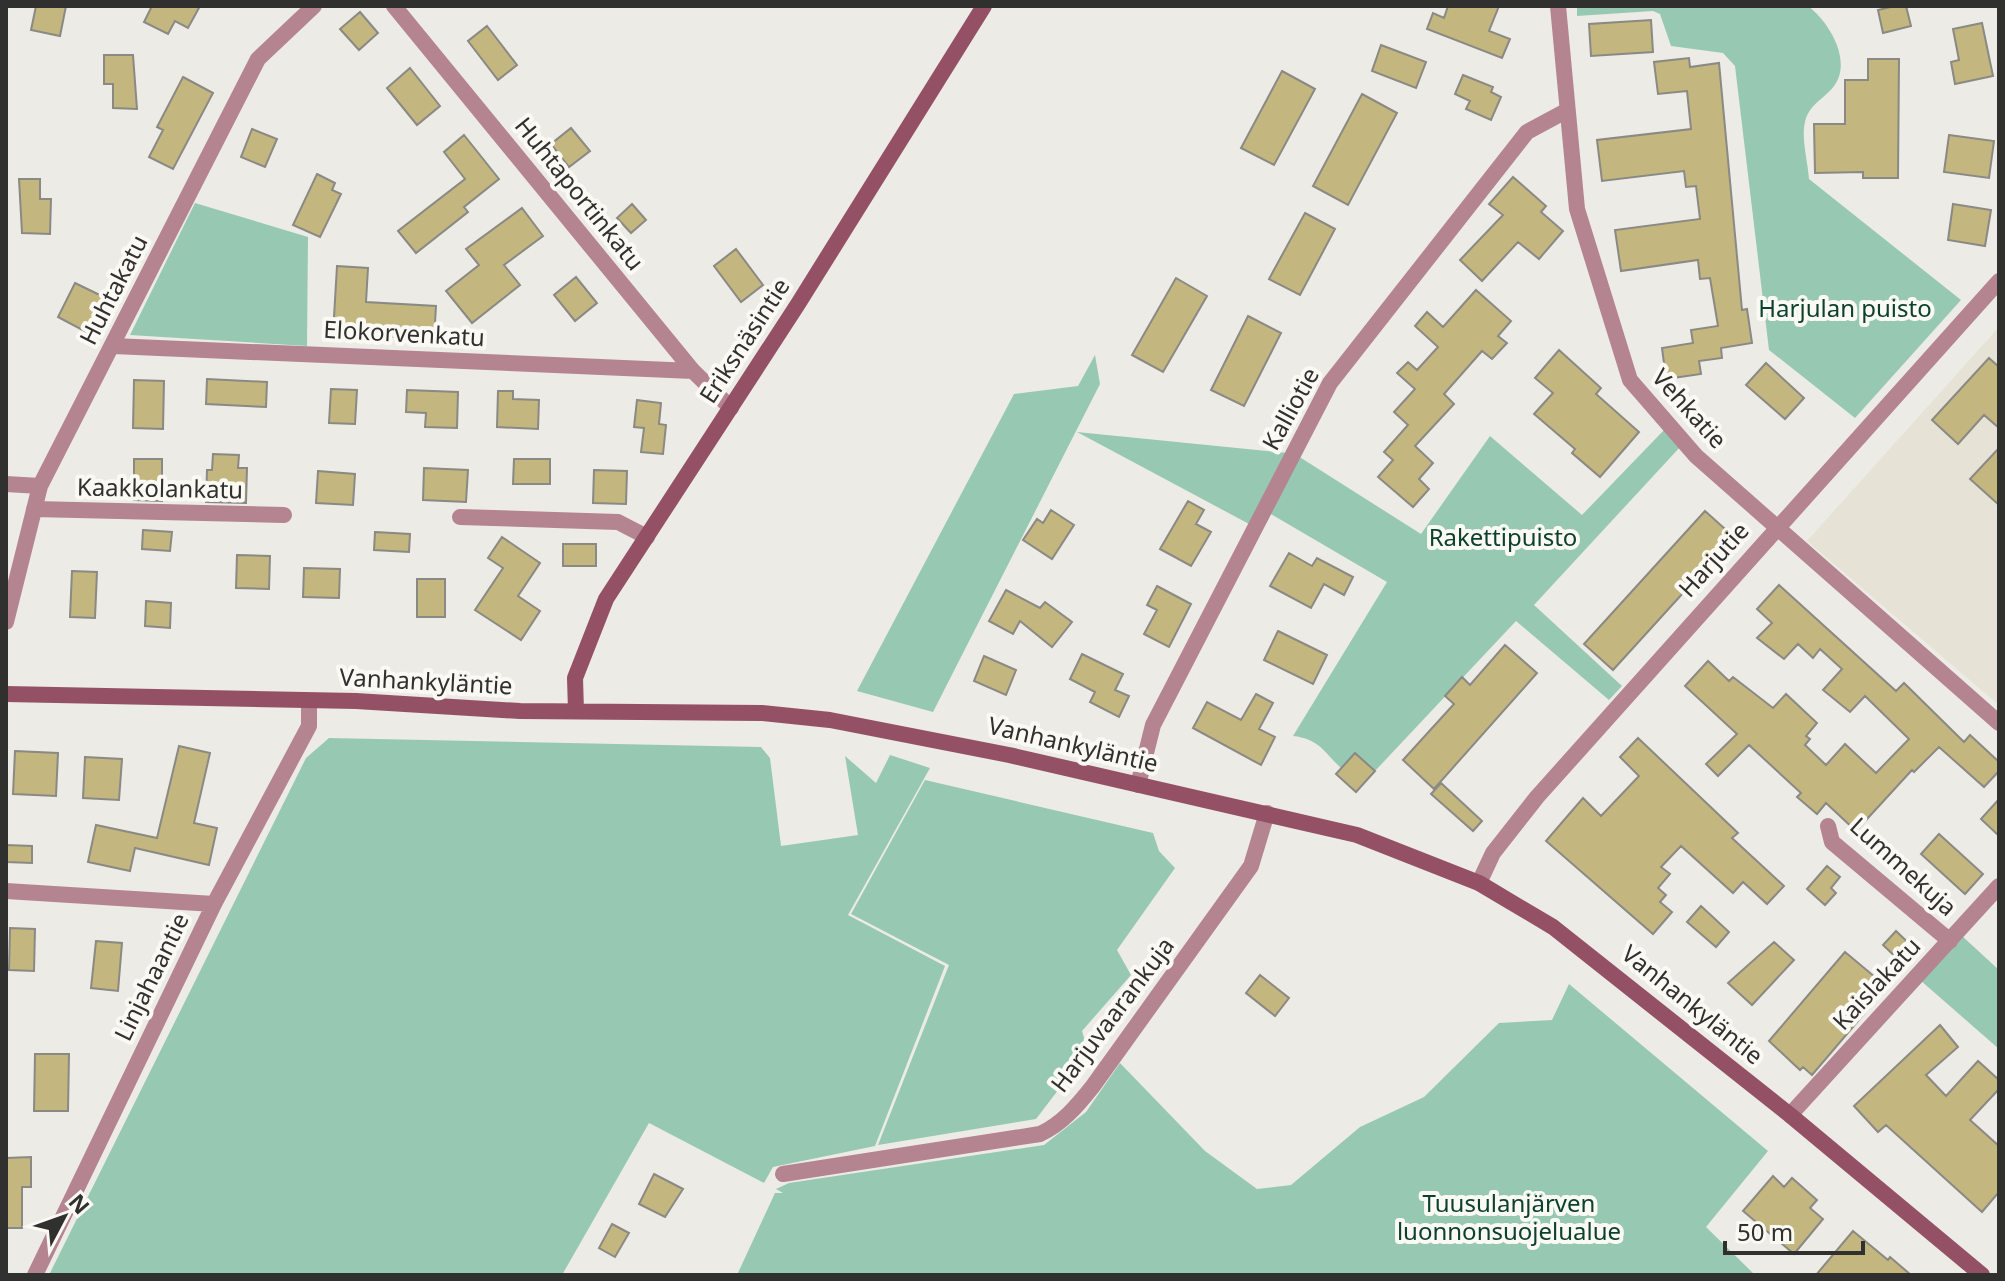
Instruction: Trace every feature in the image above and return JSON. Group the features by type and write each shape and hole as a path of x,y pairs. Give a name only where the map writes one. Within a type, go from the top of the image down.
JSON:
{"street":[{"name":"Huhtakatu","path":"6,622 40,486 258,59 314,6"},
{"name":"Huhtaportinkatu","path":"394,6 693,371 731,408"},
{"name":"Eriksnäsintie","path":"576,711 575,678 584,648 606,599 731,408 984,6"},
{"name":"Vehkatie","path":"1558,6 1577,209 1630,380 1696,456 1999,723"},
{"name":"Kalliotie","path":"1138,785 1153,725 1330,383 1527,132 1566,111"},
{"name":"Harjutie","path":"1479,883 1493,853 1537,797 1775,527 1996,292"},
{"name":"Elokorvenkatu","path":"113,346 693,371"},
{"path":"6,484 40,486"},
{"name":"Kaakkolankatu","path":"34,509 284,515"},
{"path":"460,517 618,522 647,537"},
{"name":"Vanhankyläntie","path":"6,694 576,711 762,713 830,720 1357,835 1479,883 1529,911 1591,954 1982,1275"},
{"name":"Linjahaantie","path":"35,1275 214,904 309,726 309,701"},
{"name":"Harjuvaarankuja","path":"783,1174 1040,1134 1051,1129 1074,1110 1110,1064 1251,866 1267,813"},
{"name":"Lummekuja","path":"1828,826 1832,842 1950,941"},
{"name":"Kaislakatu","path":"1790,1115 1999,886"},
{"path":"6,891 214,904"}],"shaded area":[{"path":"1999,327 1999,705 1807,541"}],"green space":[{"name":"Harjulan puisto","path":"1577,6 1808,6 1830,30 1839,52 1840,73 1836,83 1807,115 1804,143 1809,179 1961,300 1855,418 1769,350 1735,66 1723,53 1671,46 1660,14 1653,11 1577,16"},
{"path":"195,203 308,237 307,346 130,335"},
{"path":"1095,355 1100,384 933,712 857,691 1014,394 1078,386"},
{"name":"Rakettipuisto","path":"1665,429 1681,446 1534,605 1622,686 1609,700 1516,621 1375,771 1355,753 1341,768 1315,743 1293,736 1387,582 1269,513 1298,456 1421,534 1490,436 1582,515"},
{"path":"1077,432 1288,453 1251,525"},
{"path":"329,738 761,747 770,758 781,846 858,835 845,756 876,783 890,755 930,768 848,915 945,966 875,1146 773,1167 764,1183 649,1123 562,1275 49,1275 306,758"},
{"path":"925,780 1153,833 1159,851 1175,868 1117,950 1131,975 1082,1031 1088,1051 1036,1119 878,1145 949,965 851,914"},
{"path":"1961,935 1999,970 1999,1049 1920,980"},
{"name":"Tuusulanjärven luonnonsuojelualue","path":"1569,984 1768,1151 1706,1227 1755,1275 737,1275 775,1193 783,1193 776,1189 789,1183 1044,1145 1086,1112 1120,1063 1205,1151 1257,1189 1291,1185 1360,1127 1424,1097 1499,1023 1552,1020"}],"building":[{"path":"36,6 66,6 60,36 31,30"},
{"path":"147,6 200,6 188,28 175,21 168,34 144,22 151,8"},
{"path":"1448,6 1499,6 1489,31 1510,39 1502,58 1427,29 1433,13 1444,18"},
{"path":"1906,6 1911,26 1883,33 1878,10"},
{"path":"360,12 378,33 359,50 340,29"},
{"path":"1651,20 1653,52 1591,56 1589,24"},
{"path":"1982,23 1993,76 1955,84 1951,62 1959,60 1953,29"},
{"path":"487,26 517,65 498,80 468,41"},
{"path":"1381,45 1426,62 1416,88 1372,71"},
{"path":"104,55 133,55 137,109 113,108 113,84 104,84"},
{"path":"1689,58 1690,67 1719,63 1742,310 1747,309 1752,343 1721,348 1722,358 1699,361 1701,374 1666,379 1662,348 1693,343 1691,330 1718,326 1710,278 1700,279 1698,260 1621,271 1615,230 1700,219 1696,186 1686,187 1684,171 1602,181 1597,140 1691,129 1687,91 1658,94 1654,62"},
{"path":"1868,59 1899,59 1898,178 1863,178 1863,172 1815,173 1814,124 1845,124 1845,80 1868,80"},
{"path":"410,68 440,106 417,125 387,88"},
{"path":"1282,71 1315,89 1274,165 1241,148"},
{"path":"1463,75 1493,87 1491,92 1501,97 1491,120 1466,109 1470,101 1455,94"},
{"path":"183,77 213,93 173,169 149,157 163,130 157,127"},
{"path":"1362,94 1397,113 1348,205 1313,186"},
{"path":"571,128 590,151 569,167 551,144"},
{"path":"252,129 277,139 265,167 241,157"},
{"path":"464,135 499,179 464,207 468,212 416,253 398,231 465,179 444,152"},
{"path":"1949,135 1994,141 1989,178 1944,172"},
{"path":"317,174 335,183 332,190 341,194 320,237 293,225"},
{"path":"1513,177 1546,206 1541,212 1563,231 1539,259 1518,242 1482,281 1460,260 1503,215 1489,204"},
{"path":"19,179 40,179 40,199 51,199 50,234 22,233"},
{"path":"632,204 646,220 631,233 617,218"},
{"path":"1953,204 1991,210 1985,246 1948,240"},
{"path":"522,208 543,236 504,265 520,285 472,323 446,291 479,265 466,249"},
{"path":"1305,213 1335,229 1300,295 1269,279"},
{"path":"736,249 763,285 741,302 714,266"},
{"path":"337,266 368,268 366,302 436,306 434,339 333,334"},
{"path":"576,277 597,303 575,321 554,295"},
{"path":"1176,278 1207,296 1163,372 1132,355"},
{"path":"75,283 106,298 88,333 58,317"},
{"path":"1476,290 1511,321 1498,336 1507,343 1492,359 1482,351 1444,394 1454,404 1415,446 1433,463 1419,479 1429,489 1413,507 1378,477 1393,460 1384,452 1408,425 1394,412 1415,389 1397,373 1408,362 1417,370 1438,347 1415,326 1427,312 1443,327"},
{"path":"1248,316 1281,333 1244,406 1211,390"},
{"path":"1559,350 1601,388 1596,394 1639,432 1600,477 1572,453 1575,449 1534,414 1553,393 1535,378"},
{"path":"1989,358 1999,367 1999,428 1984,415 1958,444 1932,420"},
{"path":"1766,363 1804,398 1785,419 1746,385"},
{"path":"207,379 267,382 266,407 206,404"},
{"path":"134,380 164,381 163,429 133,428"},
{"path":"331,389 357,390 355,424 329,423"},
{"path":"407,390 458,392 457,428 425,427 426,413 406,412"},
{"path":"498,391 513,391 513,399 539,400 538,429 497,427"},
{"path":"637,400 661,403 659,424 666,425 663,454 641,452 644,428 634,427"},
{"path":"1999,448 1999,505 1970,479"},
{"path":"213,454 239,455 238,468 247,468 246,503 206,502 207,470 212,470"},
{"path":"134,459 162,459 162,501 134,500"},
{"path":"514,459 550,459 550,484 513,484"},
{"path":"424,468 468,470 466,502 423,500"},
{"path":"594,470 627,471 626,504 593,503"},
{"path":"318,471 355,474 353,505 316,503"},
{"path":"1188,501 1204,510 1196,524 1211,532 1191,566 1160,549"},
{"path":"1051,510 1074,525 1052,559 1023,540 1037,519 1043,523"},
{"path":"1705,511 1734,537 1613,670 1584,644"},
{"path":"143,530 172,532 170,551 142,549"},
{"path":"375,532 410,534 409,552 374,550"},
{"path":"502,537 540,563 518,596 540,611 521,640 475,610 503,568 488,558"},
{"path":"563,544 596,544 596,566 563,566"},
{"path":"1289,553 1312,566 1317,558 1353,577 1344,595 1324,584 1311,608 1270,586"},
{"path":"237,555 270,556 269,589 236,588"},
{"path":"304,568 340,569 339,598 303,597"},
{"path":"72,571 97,572 95,618 70,617"},
{"path":"417,579 445,579 445,617 417,617"},
{"path":"1779,585 1896,691 1904,683 1964,742 1970,735 1999,762 1999,771 1984,787 1939,747 1914,772 1912,770 1856,831 1826,803 1817,814 1797,797 1801,793 1749,745 1718,776 1706,764 1737,734 1685,686 1708,661 1729,681 1733,677 1773,708 1786,694 1817,723 1806,736 1810,739 1805,745 1826,765 1845,744 1876,773 1909,739 1865,696 1850,712 1823,690 1842,669 1820,649 1813,658 1798,644 1784,659 1757,638 1772,623 1757,609"},
{"path":"1157,586 1191,604 1169,647 1144,634 1157,610 1147,605"},
{"path":"1006,590 1040,608 1045,602 1072,622 1052,647 1020,621 1013,634 989,621"},
{"path":"146,601 171,603 170,628 145,626"},
{"path":"1278,631 1327,655 1313,684 1264,660"},
{"path":"1505,645 1537,673 1434,789 1403,760 1454,704 1445,696 1462,677 1470,685"},
{"path":"1082,654 1123,674 1115,690 1129,696 1119,717 1090,702 1095,692 1070,679"},
{"path":"984,656 1016,670 1006,695 974,681"},
{"path":"1256,694 1273,703 1259,729 1275,737 1261,765 1193,728 1207,702 1241,720"},
{"path":"1638,738 1738,833 1732,838 1784,886 1767,904 1743,882 1733,893 1681,846 1661,867 1670,874 1658,888 1666,895 1660,902 1672,912 1653,934 1546,841 1583,798 1601,816 1639,776 1620,757"},
{"path":"179,746 210,753 194,823 217,828 209,865 135,848 130,871 88,862 96,825 157,838"},
{"path":"15,751 58,753 56,796 13,794"},
{"path":"1355,753 1375,771 1356,792 1336,774"},
{"path":"85,757 122,759 119,800 83,798"},
{"path":"1441,783 1482,821 1473,831 1431,794"},
{"path":"1999,799 1999,836 1981,819"},
{"path":"1939,834 1983,874 1965,894 1921,854"},
{"path":"6,845 32,846 32,863 6,862"},
{"path":"1827,866 1840,877 1831,888 1836,893 1825,905 1807,889"},
{"path":"1701,906 1729,932 1716,947 1687,922"},
{"path":"10,928 35,929 34,971 9,970"},
{"path":"1896,931 1916,950 1903,964 1883,945"},
{"path":"96,941 122,943 118,991 91,988"},
{"path":"1774,942 1794,960 1752,1005 1728,983"},
{"path":"1845,952 1887,987 1812,1075 1803,1067 1800,1070 1769,1041"},
{"path":"1260,975 1289,998 1275,1016 1246,993"},
{"path":"1940,1025 1958,1047 1926,1075 1946,1096 1978,1061 1999,1080 1999,1089 1970,1120 1999,1146 1999,1192 1982,1212 1886,1125 1878,1132 1854,1106"},
{"path":"35,1054 69,1054 68,1111 34,1111"},
{"path":"31,1157 31,1187 22,1187 22,1228 6,1228 6,1158"},
{"path":"654,1174 683,1189 665,1217 639,1204"},
{"path":"1773,1176 1784,1187 1792,1178 1817,1200 1810,1208 1823,1219 1794,1254 1743,1211"},
{"path":"612,1224 629,1233 615,1257 599,1248"},
{"path":"1853,1231 1888,1260 1890,1257 1911,1275 1816,1275"}]}
